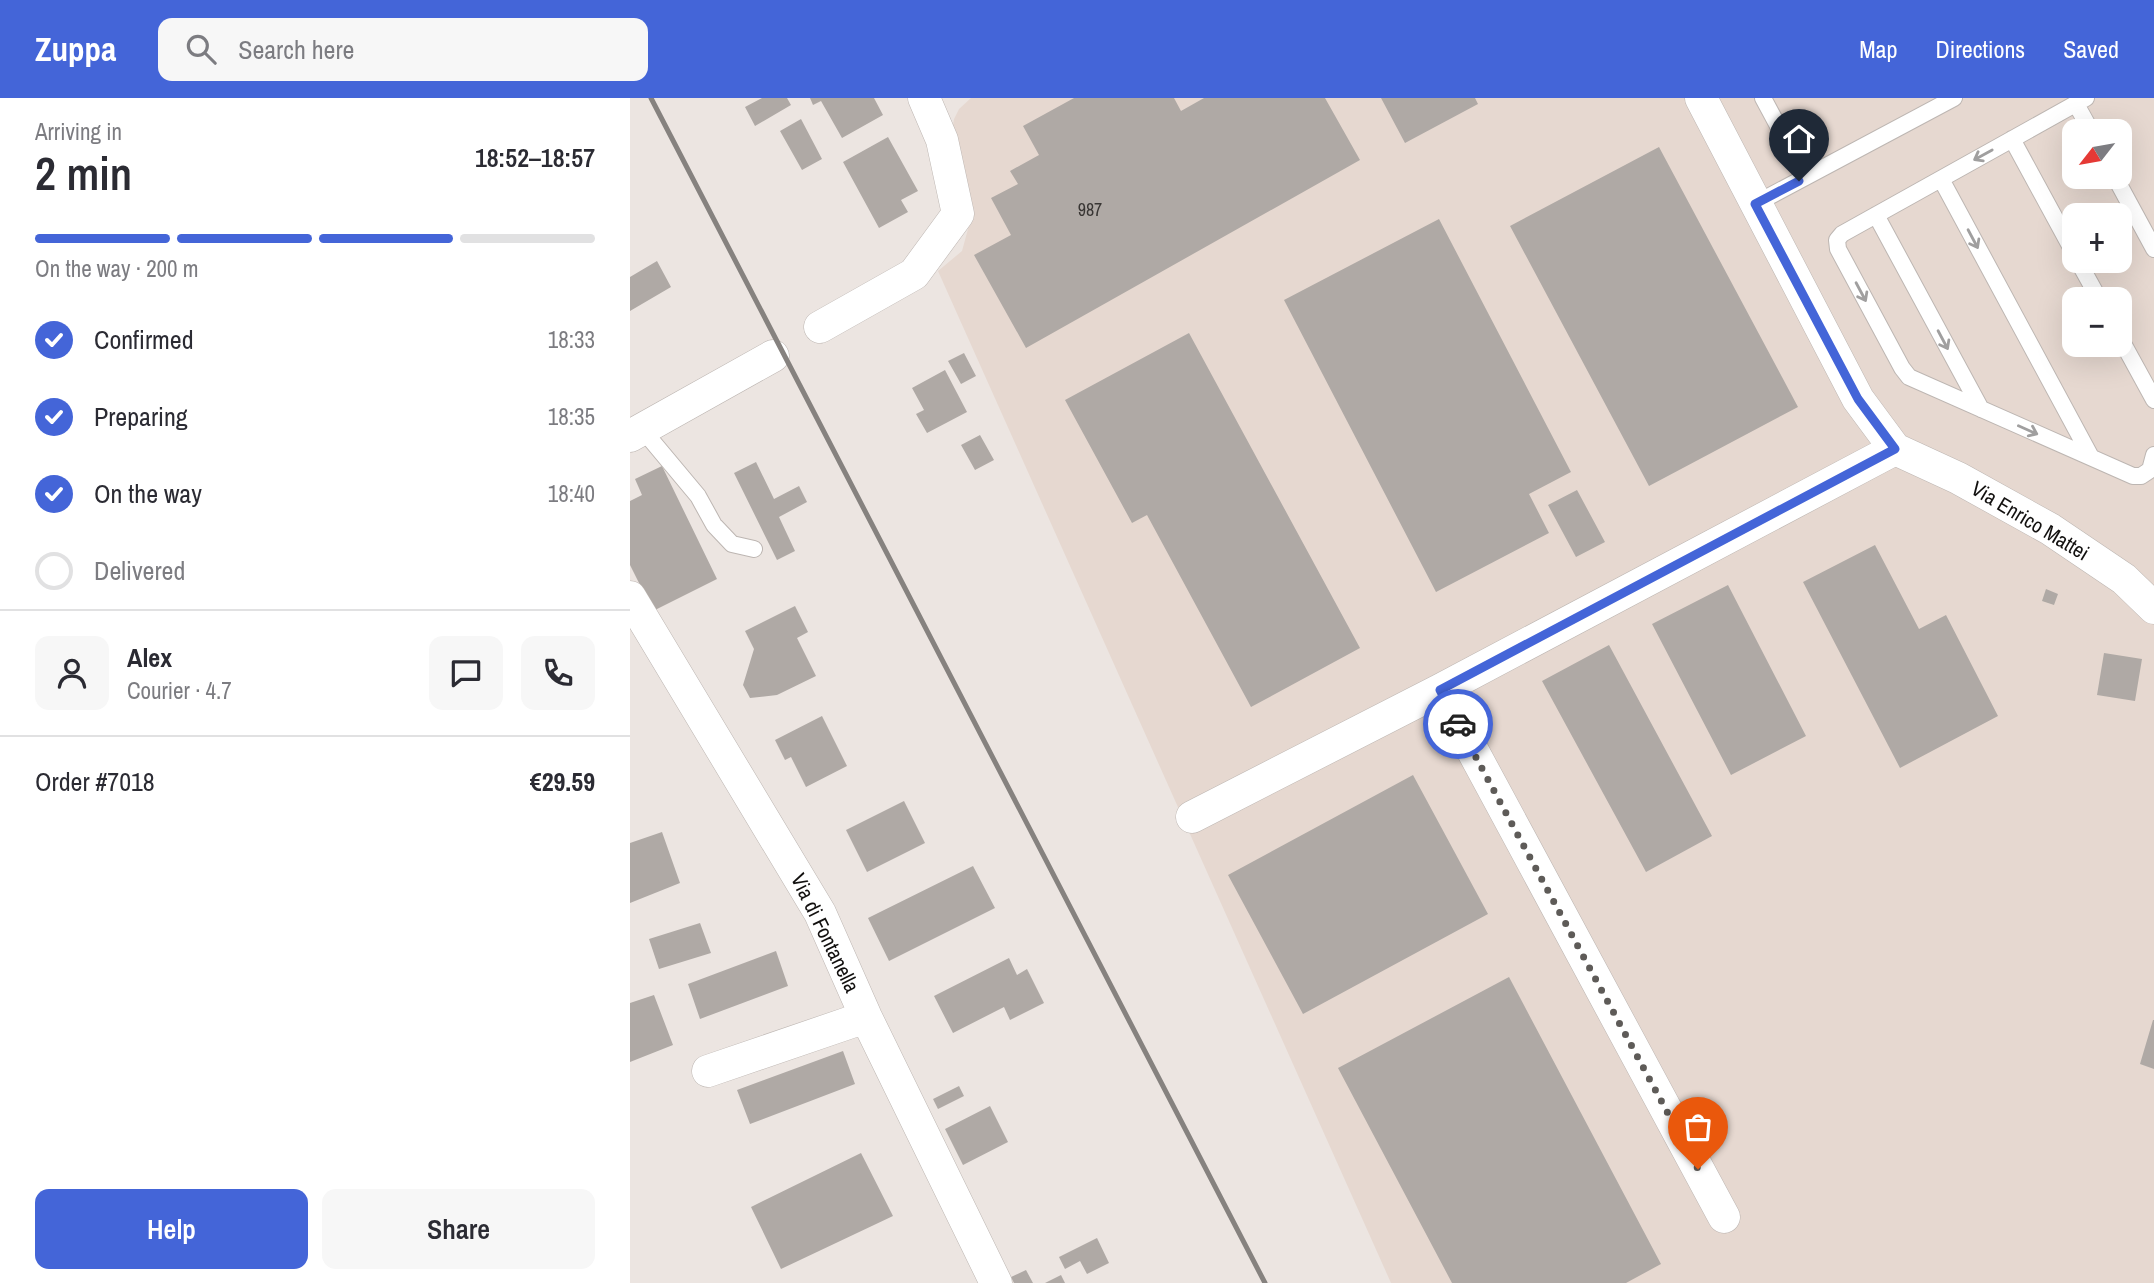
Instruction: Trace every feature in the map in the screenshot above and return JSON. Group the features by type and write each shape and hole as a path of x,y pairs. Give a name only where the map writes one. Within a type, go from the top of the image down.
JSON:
{"street":[{"name":"Via Enrico Mattei","path":"1701,98 1858,399 1895,449 1958,478 2050,529 2124,579 2154,608"},
{"path":"820,327 914,274 958,214 935,102"},
{"path":"636,433 773,356"},
{"path":"1192,817 1440,690 1895,449"},
{"name":"Via di Fontanella","path":"630,597 820,913 866,1017 996,1283"},
{"path":"1440,690 1724,1217"},
{"path":"708,1071 866,1017"}],"lane":[{"path":"1763,98 1791,150"},
{"path":"1755,204 1954,98"},
{"path":"2087,119 2081,101 1842,234 1837,240 1838,249 1909,377 2133,475 2141,476 2150,470 2154,455"},
{"path":"2012,139 2062,231"},
{"path":"1941,178 2091,457"},
{"path":"2122,189 2154,249"},
{"path":"1876,215 1981,409"},
{"path":"2130,357 2154,400"},
{"path":"636,433 698,496 714,525 732,544 754,549"}],"shaded area":[{"path":"971,98 2154,98 2154,1283 1391,1283 938,271 962,251 971,218 950,145 954,119 959,109"}],"building":[{"path":"762,98 787,98 791,105 755,126 745,107"},
{"path":"810,98 874,98 883,115 842,138 821,101 813,105"},
{"path":"1074,98 1174,98 1181,111 1204,98 1325,98 1360,160 1026,348 974,255 1011,235 991,198 1018,184 1010,171 1039,155 1023,126"},
{"path":"1381,98 1475,98 1478,104 1405,143"},
{"path":"801,119 822,159 802,170 780,131"},
{"path":"888,137 918,191 901,200 908,212 879,228 843,162"},
{"path":"1659,147 1798,407 1649,486 1510,226"},
{"path":"1439,219 1571,472 1529,494 1549,533 1436,592 1284,300"},
{"path":"657,261 671,287 630,311 630,277"},
{"path":"1189,333 1360,648 1251,707 1147,515 1132,523 1065,400"},
{"path":"964,353 976,376 961,384 948,361"},
{"path":"945,370 967,412 927,433 916,414 924,410 912,388"},
{"path":"980,435 994,460 975,470 961,445"},
{"path":"756,462 774,499 799,486 807,502 779,517 795,551 777,560 734,473"},
{"path":"662,466 717,579 653,611 630,565 630,501 642,495 635,479"},
{"path":"1577,490 1605,542 1576,557 1548,505"},
{"path":"1875,545 1919,629 1946,615 1998,716 1900,768 1803,582"},
{"path":"1728,585 1806,736 1731,775 1652,624"},
{"path":"2046,589 2058,594 2054,605 2042,601"},
{"path":"795,606 808,632 797,638 816,676 777,695 750,698 743,685 754,649 745,631"},
{"path":"1609,645 1712,836 1646,872 1542,681"},
{"path":"2104,653 2142,659 2135,701 2097,695"},
{"path":"822,716 847,766 806,787 791,757 785,760 775,740"},
{"path":"1413,775 1488,914 1303,1014 1228,875"},
{"path":"904,801 925,843 867,872 846,830"},
{"path":"662,832 680,883 630,903 630,843"},
{"path":"973,866 995,908 889,961 868,918"},
{"path":"700,923 711,953 659,969 649,939"},
{"path":"776,951 788,986 700,1019 688,984"},
{"path":"1009,958 1017,975 1027,969 1044,1003 1010,1020 1004,1007 953,1033 934,996"},
{"path":"1509,977 1661,1264 1626,1283 1452,1283 1338,1068"},
{"path":"654,995 673,1045 630,1062 630,1003"},
{"path":"2154,1020 2154,1069 2140,1064"},
{"path":"843,1051 855,1084 750,1124 737,1090"},
{"path":"959,1086 964,1096 938,1109 933,1099"},
{"path":"990,1106 1008,1142 963,1165 945,1129"},
{"path":"861,1153 893,1216 781,1269 751,1207"},
{"path":"1097,1238 1109,1263 1087,1274 1080,1261 1065,1269 1059,1257"},
{"path":"1026,1270 1033,1283 1014,1283 1011,1277"},
{"path":"1061,1275 1065,1283 1045,1283"}],"railway":[{"path":"651,98 1265,1283"}],"way so far":[{"path":"1458,724 1698,1169"}],"route":[{"path":"1458,724 1440,690 1895,449 1858,399 1755,204 1799,181"}]}
